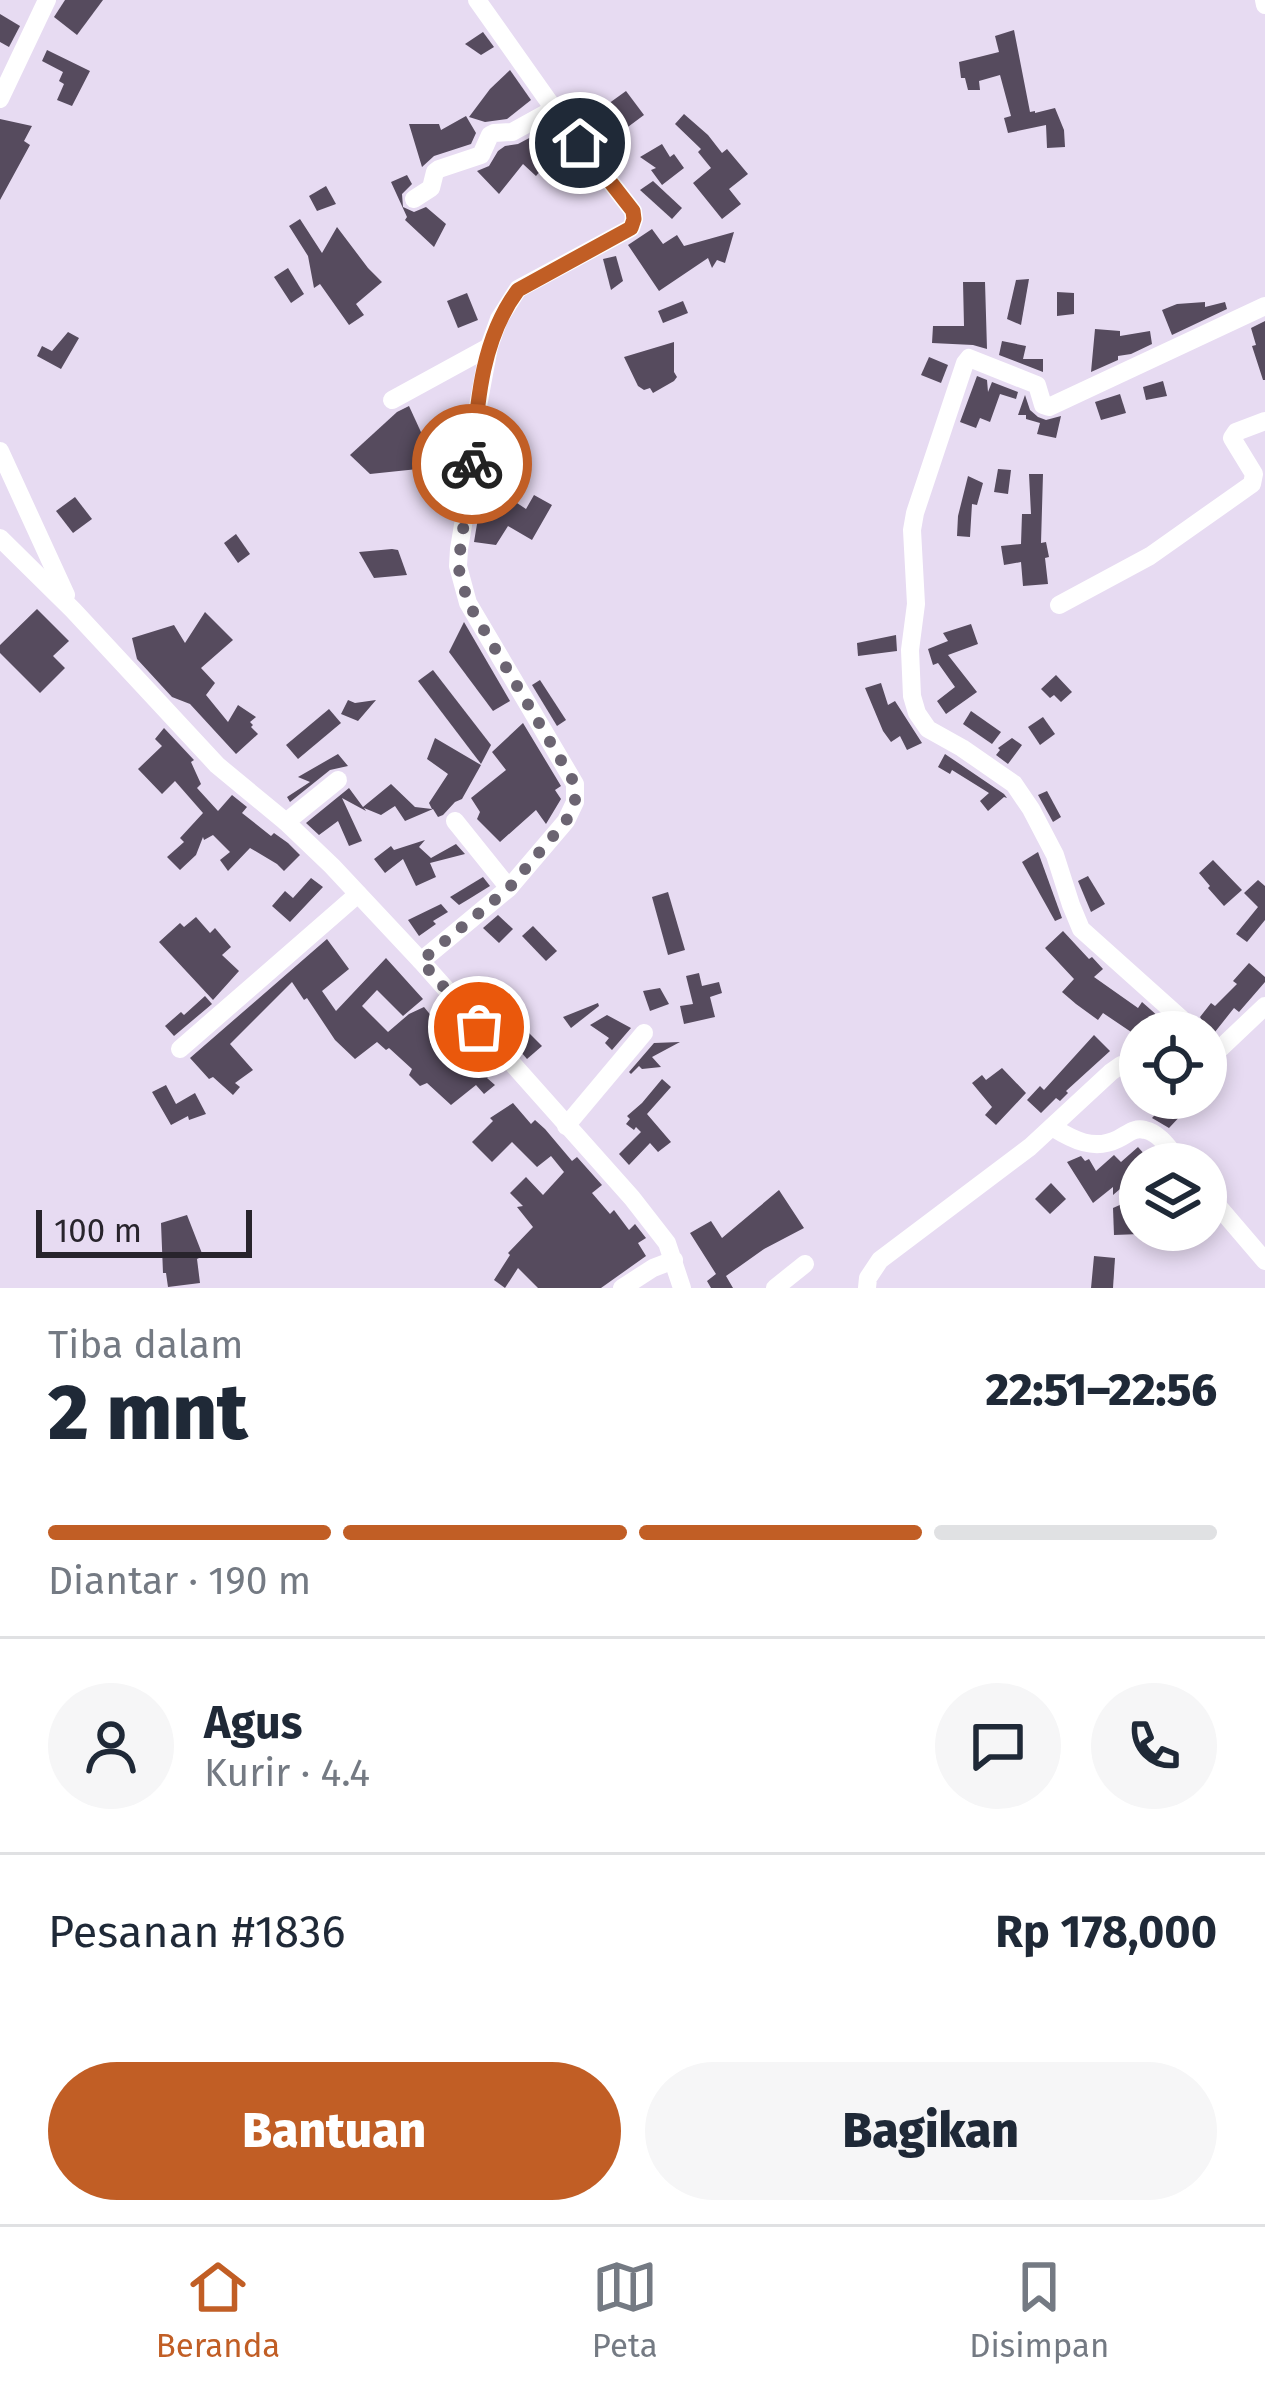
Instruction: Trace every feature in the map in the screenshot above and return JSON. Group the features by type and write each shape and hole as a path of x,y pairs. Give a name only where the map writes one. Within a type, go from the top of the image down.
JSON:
{"street":[{"path":"0,99 47,0"},
{"path":"421,961 509,888 566,821 575,802 575,784 468,603 458,566 489,346 518,290 634,224 633,211 477,0"},
{"path":"414,199 430,188 439,169 481,155 490,135 512,132 554,109"},
{"path":"1173,1011 1081,929 1055,855 1014,784 921,721 913,696 910,650 916,604 914,513 969,358 1037,385 1043,405 1049,407 1265,306"},
{"path":"392,400 489,346"},
{"path":"1059,605 1150,556 1252,484 1254,474 1232,438 1265,421"},
{"path":"0,451 74,610"},
{"path":"0,538 74,610 217,765 286,822 421,961 632,1198 667,1243 682,1288"},
{"path":"286,822 338,780"},
{"path":"455,821 509,888"},
{"path":"179,1049 358,895"},
{"path":"1227,1038 1265,1006"},
{"path":"566,1126 644,1033"},
{"path":"867,1288 880,1260 986,1182 1119,1067"},
{"path":"1052,1127 1093,1145 1143,1129 1164,1143"},
{"path":"1227,1217 1265,1261"},
{"path":"622,1288 674,1260"},
{"path":"775,1288 805,1264"}],"building":[{"path":"65,0 103,0 77,35 54,17"},
{"path":"0,14 20,26 9,47 0,42"},
{"path":"1014,30 1030,112 1055,108 1065,147 1047,148 1046,125 1008,133 1004,118 1011,116 1000,75 979,81 980,90 968,90 961,78 959,62 999,52 995,36"},
{"path":"483,32 494,47 481,55 465,44"},
{"path":"47,50 90,71 72,106 57,100 63,72 42,61"},
{"path":"510,70 531,100 507,119 485,122 469,117 490,89"},
{"path":"626,91 644,115 609,141 597,126 614,113 608,104"},
{"path":"684,114 722,153 727,149 748,174 729,189 741,204 722,219 693,183 711,168 698,152 701,149 675,124"},
{"path":"466,116 476,133 471,144 434,156 422,167 409,124 439,124 441,130"},
{"path":"0,119 32,126 24,141 30,145 0,200"},
{"path":"548,128 562,144 556,150 573,173 555,186 542,169 536,176 523,164 499,194 477,171 489,166 505,146"},
{"path":"662,144 684,168 662,185 651,170 656,168 640,157"},
{"path":"407,175 412,184 402,194 403,207 414,212 426,207 446,224 434,247 405,220 391,182"},
{"path":"653,181 682,208 672,219 640,190"},
{"path":"326,186 336,204 317,211 309,196"},
{"path":"300,219 322,253 337,227 382,282 356,304 364,315 349,325 320,284 314,288 308,256 289,226"},
{"path":"652,229 663,244 677,235 684,246 734,232 725,263 717,260 712,268 708,258 659,291 628,245"},
{"path":"616,256 623,281 611,290 603,259"},
{"path":"288,268 304,294 291,303 274,277"},
{"path":"1029,279 1021,325 1007,319 1016,280"},
{"path":"963,282 985,282 987,349 932,343 933,326 964,326"},
{"path":"1057,292 1074,293 1074,314 1057,316"},
{"path":"467,293 478,320 458,328 447,301"},
{"path":"683,301 688,313 663,323 658,311"},
{"path":"1205,302 1205,307 1225,302 1227,309 1172,335 1162,310"},
{"path":"1265,321 1265,380 1263,380 1251,328"},
{"path":"1095,329 1120,331 1120,336 1150,331 1152,344 1091,372"},
{"path":"68,332 79,338 61,369 37,356 42,346 52,351"},
{"path":"1002,341 1026,346 1023,359 1043,359 1043,372 999,355"},
{"path":"674,342 674,381 653,393 638,386 624,357"},
{"path":"929,357 948,365 941,383 921,375"},
{"path":"977,376 987,380 988,392 992,382 1018,392 1016,399 1000,394 990,422 980,418 976,428 960,422"},
{"path":"1163,381 1167,396 1146,400 1143,387"},
{"path":"1120,394 1126,413 1101,420 1095,402"},
{"path":"1025,395 1038,417 1061,416 1056,438 1037,434 1040,423 1018,415"},
{"path":"409,406 437,467 370,474 350,455"},
{"path":"998,469 1011,470 1008,494 994,492"},
{"path":"1029,474 1043,474 1041,543 1046,542 1049,557 1045,558 1048,584 1023,586 1021,562 1004,565 1001,546 1021,544 1022,514 1031,514"},
{"path":"968,476 983,483 977,505 972,504 970,537 957,536"},
{"path":"496,489 526,509 534,495 552,505 532,540 508,526 496,545 474,542 478,518"},
{"path":"75,497 92,519 73,533 56,511"},
{"path":"236,534 250,554 238,563 224,543"},
{"path":"398,550 407,575 374,578 359,552"},
{"path":"37,609 69,641 53,656 65,668 40,693 0,653 0,645"},
{"path":"205,612 233,640 201,668 215,683 206,695 228,722 238,705 256,717 250,722 258,734 236,754 190,704 172,697 137,659 132,638 174,625 185,643"},
{"path":"464,622 510,701 493,711 449,652"},
{"path":"971,624 978,644 948,655 977,692 946,714 937,701 955,687 938,663 933,665 928,649 948,641 943,633"},
{"path":"896,635 897,651 858,656 857,643"},
{"path":"433,670 491,745 481,764 418,681"},
{"path":"1056,675 1072,692 1061,702 1041,689"},
{"path":"540,680 566,720 557,726 532,685"},
{"path":"881,683 888,705 895,701 922,743 907,750 900,736 891,742 883,731 865,688"},
{"path":"348,700 376,700 358,721 341,714"},
{"path":"329,709 341,723 298,759 286,745"},
{"path":"971,711 1001,732 992,744 963,724"},
{"path":"1043,717 1055,734 1040,745 1028,727"},
{"path":"523,723 561,786 555,790 561,799 546,824 536,810 500,842 477,819 480,812 471,798 506,770 492,752"},
{"path":"164,728 194,760 201,784 197,788 218,811 232,795 247,807 242,813 300,855 284,871 250,848 228,871 220,860 230,852 213,835 203,837 196,855 180,870 167,857 184,842 180,838 203,813 175,781 162,794 138,769 162,746 155,739"},
{"path":"435,738 481,765 462,799 443,815 438,817 433,809 405,821 395,806 381,815 342,798 362,841 349,846 338,821 319,835 306,823 349,788 363,807 391,784 415,807 432,809 429,803 448,774 427,759"},
{"path":"1012,738 1022,745 1008,764 996,755"},
{"path":"338,754 348,766 330,770 290,802 287,797 310,782 298,777"},
{"path":"945,754 1007,798 988,811 980,801 989,793 952,770 950,774 938,767"},
{"path":"1047,791 1061,817 1053,822 1038,795"},
{"path":"425,840 419,847 431,858 456,844 465,854 430,863 436,877 416,886 403,859 385,873 374,859 391,846 394,850"},
{"path":"1038,852 1062,918 1055,921 1022,862"},
{"path":"1213,860 1242,890 1224,906 1199,873"},
{"path":"1088,876 1105,904 1091,912 1078,881"},
{"path":"483,877 490,886 469,899 459,905 450,897"},
{"path":"311,878 323,887 290,922 272,906 285,891 293,898"},
{"path":"1258,880 1265,886 1265,920 1247,942 1236,934 1258,907 1244,893"},
{"path":"668,892 685,950 668,955 652,897"},
{"path":"441,904 448,912 419,936 408,920"},
{"path":"498,915 513,929 499,943 483,928"},
{"path":"196,917 210,933 215,928 231,947 222,955 239,971 213,1000 159,942 180,923 184,927"},
{"path":"533,926 557,951 546,961 522,936"},
{"path":"1063,931 1103,969 1094,977 1138,1008 1142,1002 1152,1011 1119,1011 1119,1024 1103,1013 1098,1020 1062,992 1074,979 1045,948"},
{"path":"327,939 349,969 322,991 336,1011 386,958 423,999 403,1016 377,990 362,1006 388,1032 424,1007 442,1029 430,1042 446,1062 466,1051 482,1064 489,1058 498,1068 487,1078 495,1085 484,1094 476,1085 451,1105 427,1083 420,1086 409,1075 412,1069 377,1042 355,1059 292,982 230,1044 253,1070 235,1083 240,1087 233,1095 213,1077 209,1079 190,1058"},
{"path":"1249,963 1265,977 1239,1012 1234,1008 1227,1017 1227,1011 1205,1011 1237,984 1233,981"},
{"path":"699,973 702,986 719,982 722,993 710,997 715,1017 684,1024 680,1006 693,1004 686,976"},
{"path":"660,988 669,1004 650,1011 643,991"},
{"path":"205,996 212,1004 174,1036 165,1026"},
{"path":"598,1003 571,1028 563,1017"},
{"path":"607,1015 631,1028 612,1050 605,1043 609,1038 590,1025"},
{"path":"522,1026 542,1046 527,1059 509,1038"},
{"path":"1094,1035 1110,1051 1060,1101 1056,1098 1041,1113 1027,1100 1040,1086 1044,1090"},
{"path":"680,1042 652,1057 661,1067 639,1066 629,1072 654,1043"},
{"path":"1002,1068 1026,1093 996,1125 985,1115 992,1107 972,1083"},
{"path":"662,1079 671,1087 647,1114 671,1142 658,1152 650,1143 629,1165 619,1154 641,1132 626,1124 627,1116"},
{"path":"166,1085 176,1104 195,1093 206,1114 171,1125 152,1092"},
{"path":"513,1103 531,1124 535,1120 545,1129 572,1161 577,1157 602,1185 592,1193 610,1214 614,1210 629,1230 635,1224 646,1238 638,1243 646,1256 601,1288 538,1288 518,1268 505,1288 494,1280 508,1253 533,1227 510,1193 526,1177 543,1195 564,1172 551,1156 537,1167 512,1142 492,1162 472,1142 493,1121 490,1118"},
{"path":"1154,1119 1177,1119 1169,1128"},
{"path":"1114,1155 1119,1160 1119,1190 1113,1195 1113,1187 1093,1203 1067,1162 1081,1156 1096,1171"},
{"path":"1051,1183 1066,1199 1050,1214 1035,1199"},
{"path":"779,1190 804,1228 726,1276 733,1288 711,1288 707,1281 716,1274 690,1233 711,1221 722,1238"},
{"path":"1119,1205 1119,1235 1114,1235 1113,1208"},
{"path":"187,1215 203,1256 197,1259 200,1283 168,1287 161,1223"},
{"path":"1094,1256 1115,1258 1113,1288 1091,1288"}],"way so far":[{"path":"472,464 458,566 468,603 575,784 575,802 566,821 509,888 421,961 479,1027"}],"route":[{"path":"472,464 489,346 508,303 518,290 634,224 633,211 580,143"}]}
